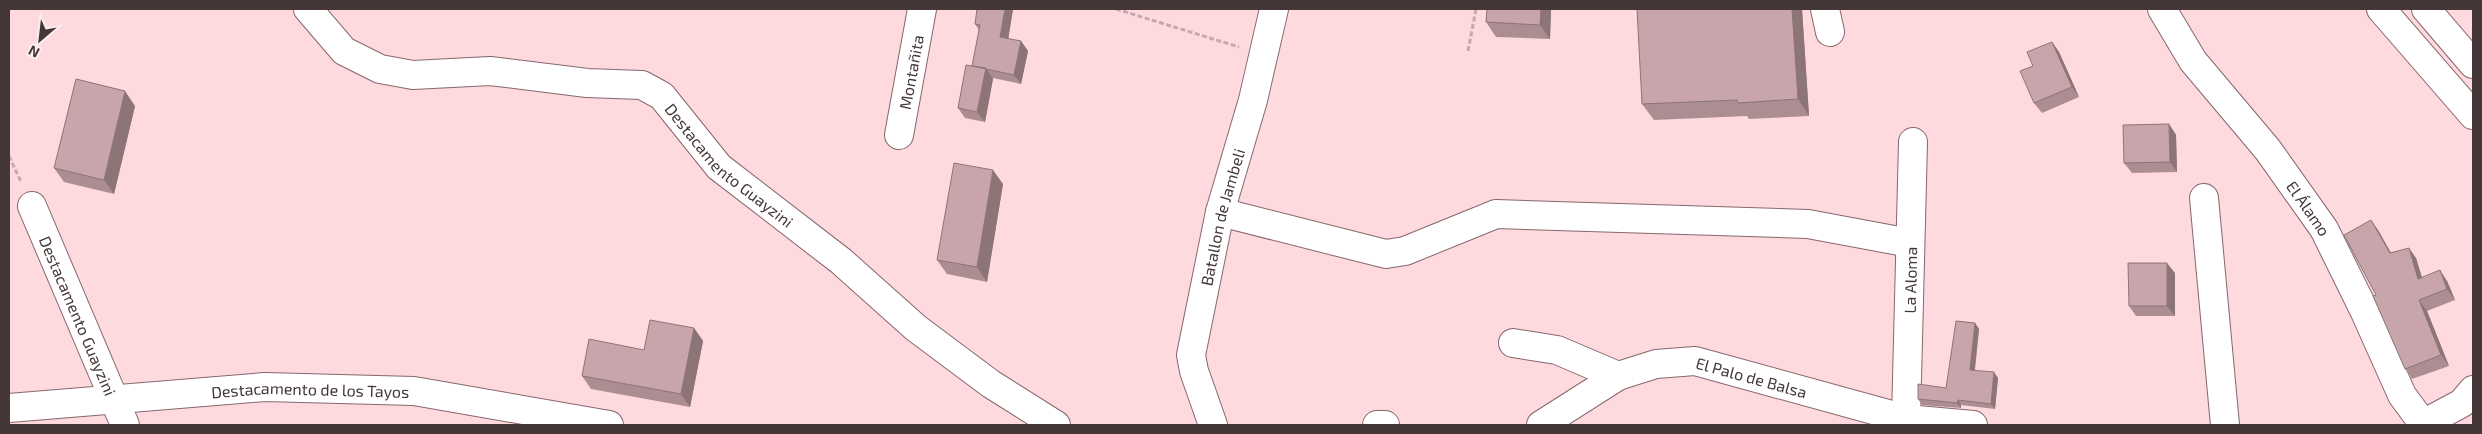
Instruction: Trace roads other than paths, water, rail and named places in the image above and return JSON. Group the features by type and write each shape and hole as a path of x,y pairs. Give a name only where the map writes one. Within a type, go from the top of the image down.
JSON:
{"street":[{"name":"Destacamento Guayzini","path":"308,9 344,51 380,69 413,75 490,71 587,83 642,85 653,90 662,96 719,167 841,261 916,328 992,384 1056,425"},
{"name":"Montañita","path":"898,135 922,9"},
{"name":"Batallon de Jambeli","path":"1213,425 1194,371 1191,355 1220,212 1264,55 1274,9"},
{"name":"El Álamo","path":"2162,9 2193,61 2268,150 2324,230 2364,310 2402,395 2423,425"},
{"path":"2381,9 2473,115"},
{"path":"2426,9 2473,64"},
{"name":"La Aloma","path":"1906,419 1913,142"},
{"path":"2204,198 2225,425"},
{"name":"Destacamento Guayzini","path":"32,206 125,425"},
{"path":"1220,212 1386,254 1405,251 1496,214 1808,224 1910,243"},
{"path":"1514,343 1557,350 1618,376"},
{"name":"El Palo de Balsa","path":"1541,425 1618,376 1656,364 1695,361 1906,419 1973,425"},
{"name":"Destacamento de los Tayos","path":"9,408 265,387 414,391 610,425"},
{"path":"2423,425 2462,403 2473,390"},
{"path":"1378,425 1385,425"}]}
